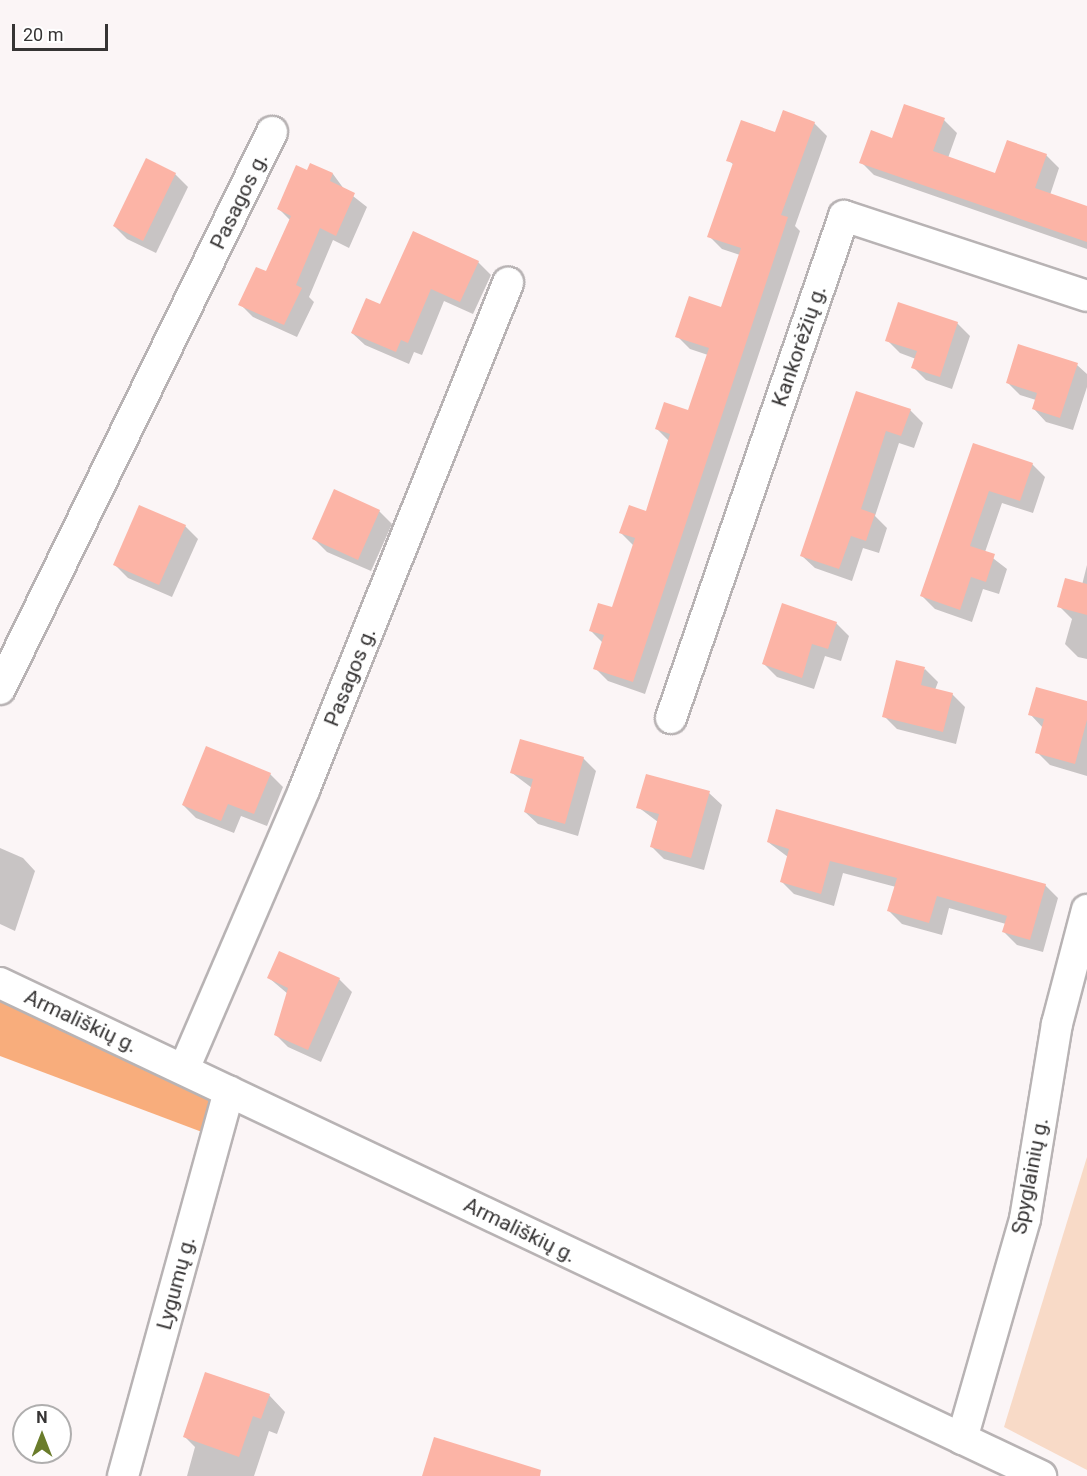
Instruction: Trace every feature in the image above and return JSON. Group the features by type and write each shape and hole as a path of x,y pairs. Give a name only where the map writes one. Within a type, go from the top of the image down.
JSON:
{"street":[{"name":"Pasagos g.","path":"0,689 272,132"},
{"name":"Kankorėžių g.","path":"671,718 844,216 1087,296"},
{"name":"Pasagos g.","path":"184,1069 304,790 508,283"},
{"name":"Spyglainių g.","path":"962,1439 1025,1219 1057,1024 1087,910"},
{"name":"Armališkių g.","path":"0,983 1041,1476"},
{"name":"Lygumų g.","path":"123,1476 229,1090"}],"shaded area":[{"path":"0,1001 215,1099 202,1132 0,1056"},
{"path":"1087,1157 1087,1470 1004,1427"}],"building":[{"path":"904,104 945,118 933,151 995,173 1007,140 1047,154 1035,188 1087,206 1087,242 859,163 871,130 892,138"},
{"path":"783,110 815,122 781,215 788,217 633,682 593,669 604,635 589,631 598,603 612,607 635,538 619,533 629,505 646,511 670,434 655,429 664,402 688,410 709,348 675,337 689,296 721,307 741,248 707,237 733,163 726,161 741,120 775,132"},
{"path":"146,158 176,173 143,241 113,226"},
{"path":"310,163 333,173 330,181 355,193 336,236 320,228 296,285 302,288 284,325 238,305 256,267 266,271 291,216 277,209 296,165 307,170"},
{"path":"413,231 479,261 460,302 431,289 408,343 401,340 396,352 351,333 366,298 380,304"},
{"path":"898,302 958,322 940,377 911,368 917,351 885,341"},
{"path":"1018,344 1078,363 1060,418 1032,409 1037,393 1006,383"},
{"path":"856,391 911,409 901,436 886,431 861,509 875,514 866,541 851,536 839,569 800,556"},
{"path":"973,443 1033,463 1020,501 989,491 970,546 995,554 986,582 971,577 960,610 920,596"},
{"path":"334,489 380,510 358,560 312,539"},
{"path":"139,505 186,525 159,585 113,565"},
{"path":"1065,578 1087,584 1087,615 1057,607"},
{"path":"782,603 837,622 828,649 812,644 802,678 762,664"},
{"path":"896,660 925,667 921,685 953,693 943,732 882,717"},
{"path":"1036,687 1087,701 1087,720 1075,764 1035,753 1044,719 1028,715"},
{"path":"520,739 584,757 565,824 524,812 533,779 510,773"},
{"path":"206,746 271,773 254,814 228,804 221,821 182,805"},
{"path":"646,774 710,791 691,858 650,847 659,814 636,808"},
{"path":"776,809 1046,884 1030,940 1002,932 1007,916 937,896 929,923 887,911 897,878 830,861 821,894 780,882 789,849 767,842"},
{"path":"279,951 340,978 308,1050 274,1035 288,988 267,978"},
{"path":"205,1372 270,1394 261,1419 253,1416 239,1457 183,1437"},
{"path":"434,1437 541,1470 540,1476 422,1476"}]}
